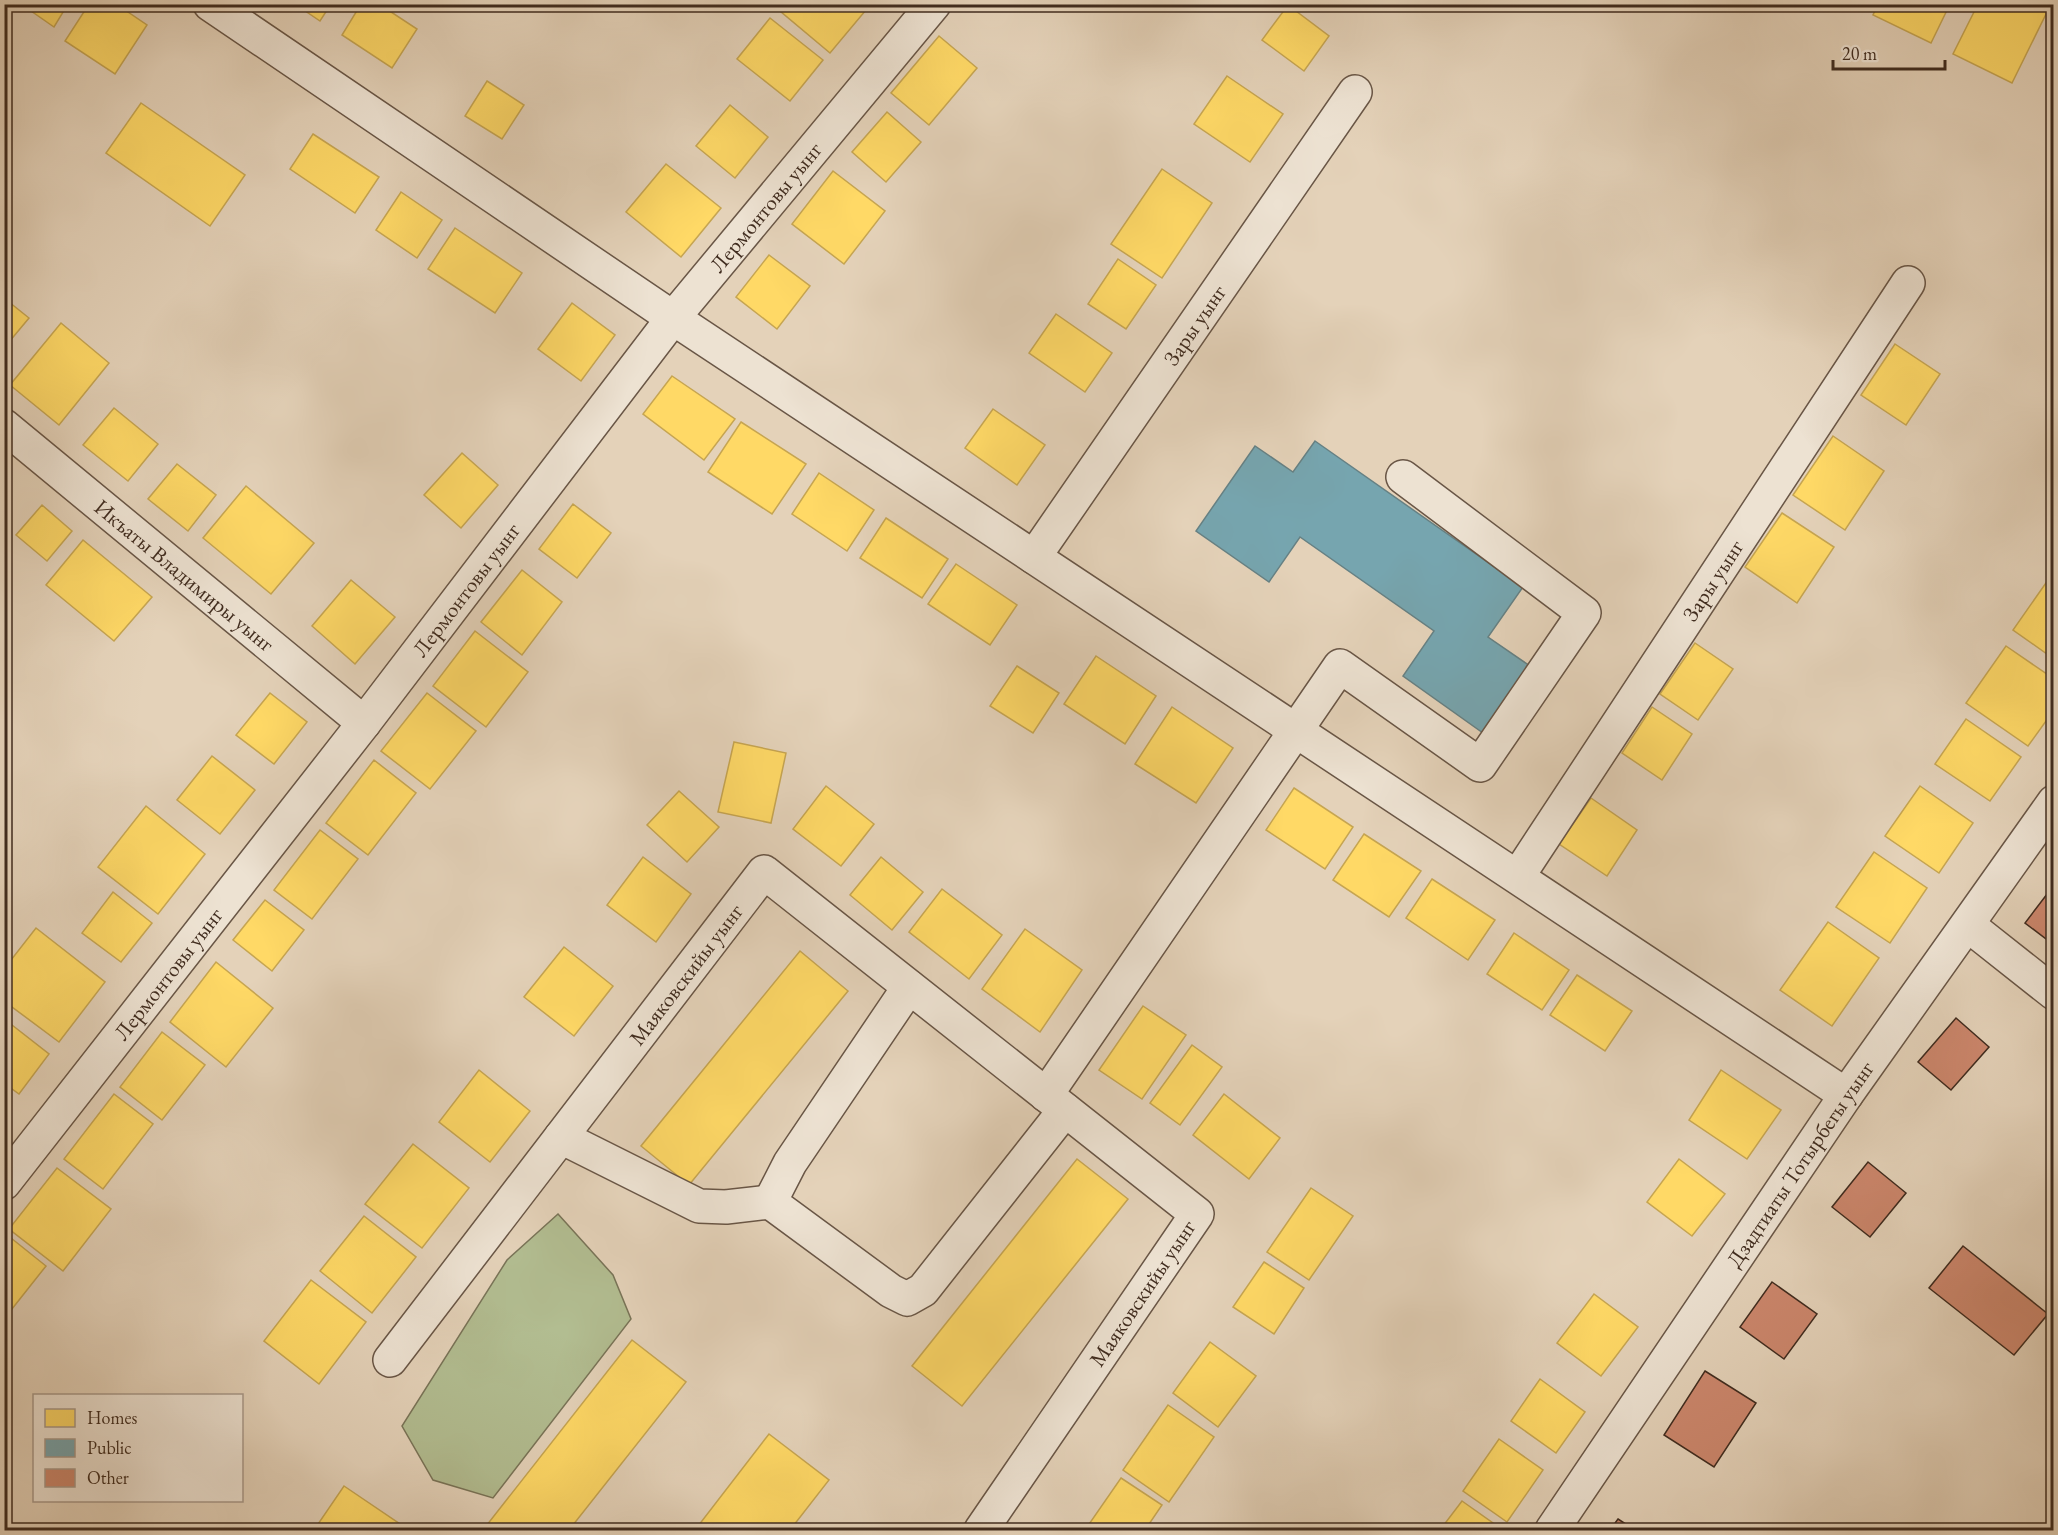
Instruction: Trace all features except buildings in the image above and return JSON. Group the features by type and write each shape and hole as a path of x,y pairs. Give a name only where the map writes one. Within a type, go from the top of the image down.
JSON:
{"street":[{"path":"210,4 673,318 1846,1095"},
{"name":"Лермонтовы уынг","path":"4,1183 364,723 673,318 934,4"},
{"name":"Зары уынг","path":"1034,557 1355,92"},
{"name":"Зары уынг","path":"1518,876 1908,283"},
{"name":"Икъаты Владимиры уынг","path":"4,426 364,723"},
{"path":"561,1137 699,1206 726,1207 770,1202 891,1291 907,1299 923,1290 1055,1103 1340,666 1480,765 1584,613 1403,477"},
{"name":"Дзадтиаты Тотырбегы уынг","path":"1552,1530 1846,1095 2054,802"},
{"name":"Маяковскийы уынг","path":"390,1360 764,872 1197,1214 981,1530"},
{"path":"1968,925 2054,993"},
{"path":"770,1202 790,1163 909,987"}],"green space":[{"path":"558,1214 613,1275 631,1319 493,1498 433,1480 402,1426 507,1260"}]}
